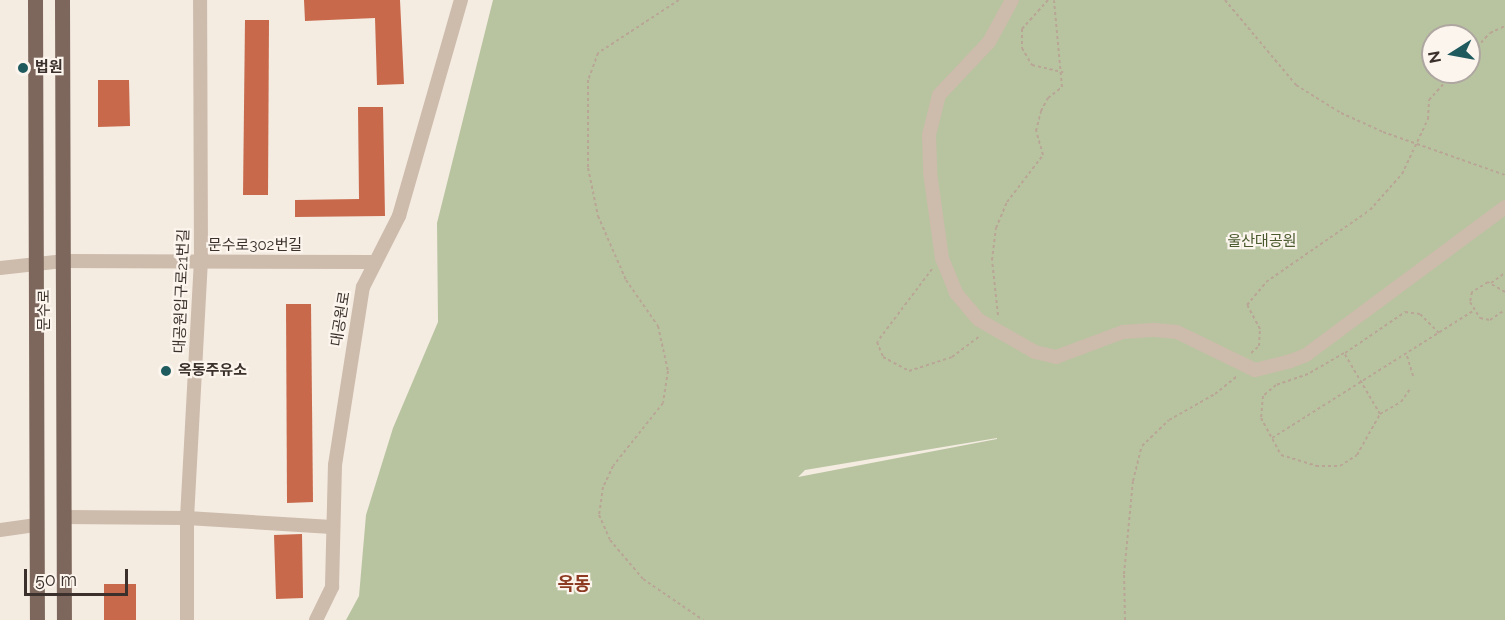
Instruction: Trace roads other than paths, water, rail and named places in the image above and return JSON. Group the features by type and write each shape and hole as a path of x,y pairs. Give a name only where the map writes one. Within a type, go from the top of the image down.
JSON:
{"main road":[{"name":"문수로","path":"35,0 37,620"},
{"name":"문수로","path":"62,0 64,620"}],"street":[{"name":"대공원입구로21번길","path":"187,620 187,518 201,262 200,0"},
{"name":"대공원로","path":"316,620 332,587 334,465 363,287 399,216 461,0"},
{"path":"1012,0 989,42 939,95 929,144 942,258 956,293 979,320 1035,352 1056,357 1123,332 1177,332 1255,370 1306,355 1505,207"},
{"name":"문수로302번길","path":"0,268 36,262 63,261 375,262"},
{"path":"64,517 187,518 332,527"},
{"path":"0,530 37,525"}],"place":[{"name":"법원","path":"23,68"},
{"name":"옥동주유소","path":"166,371"}],"district":[{"name":"옥동","path":"574,584"}],"park label":[{"name":"울산대공원","path":"1262,242"}]}
